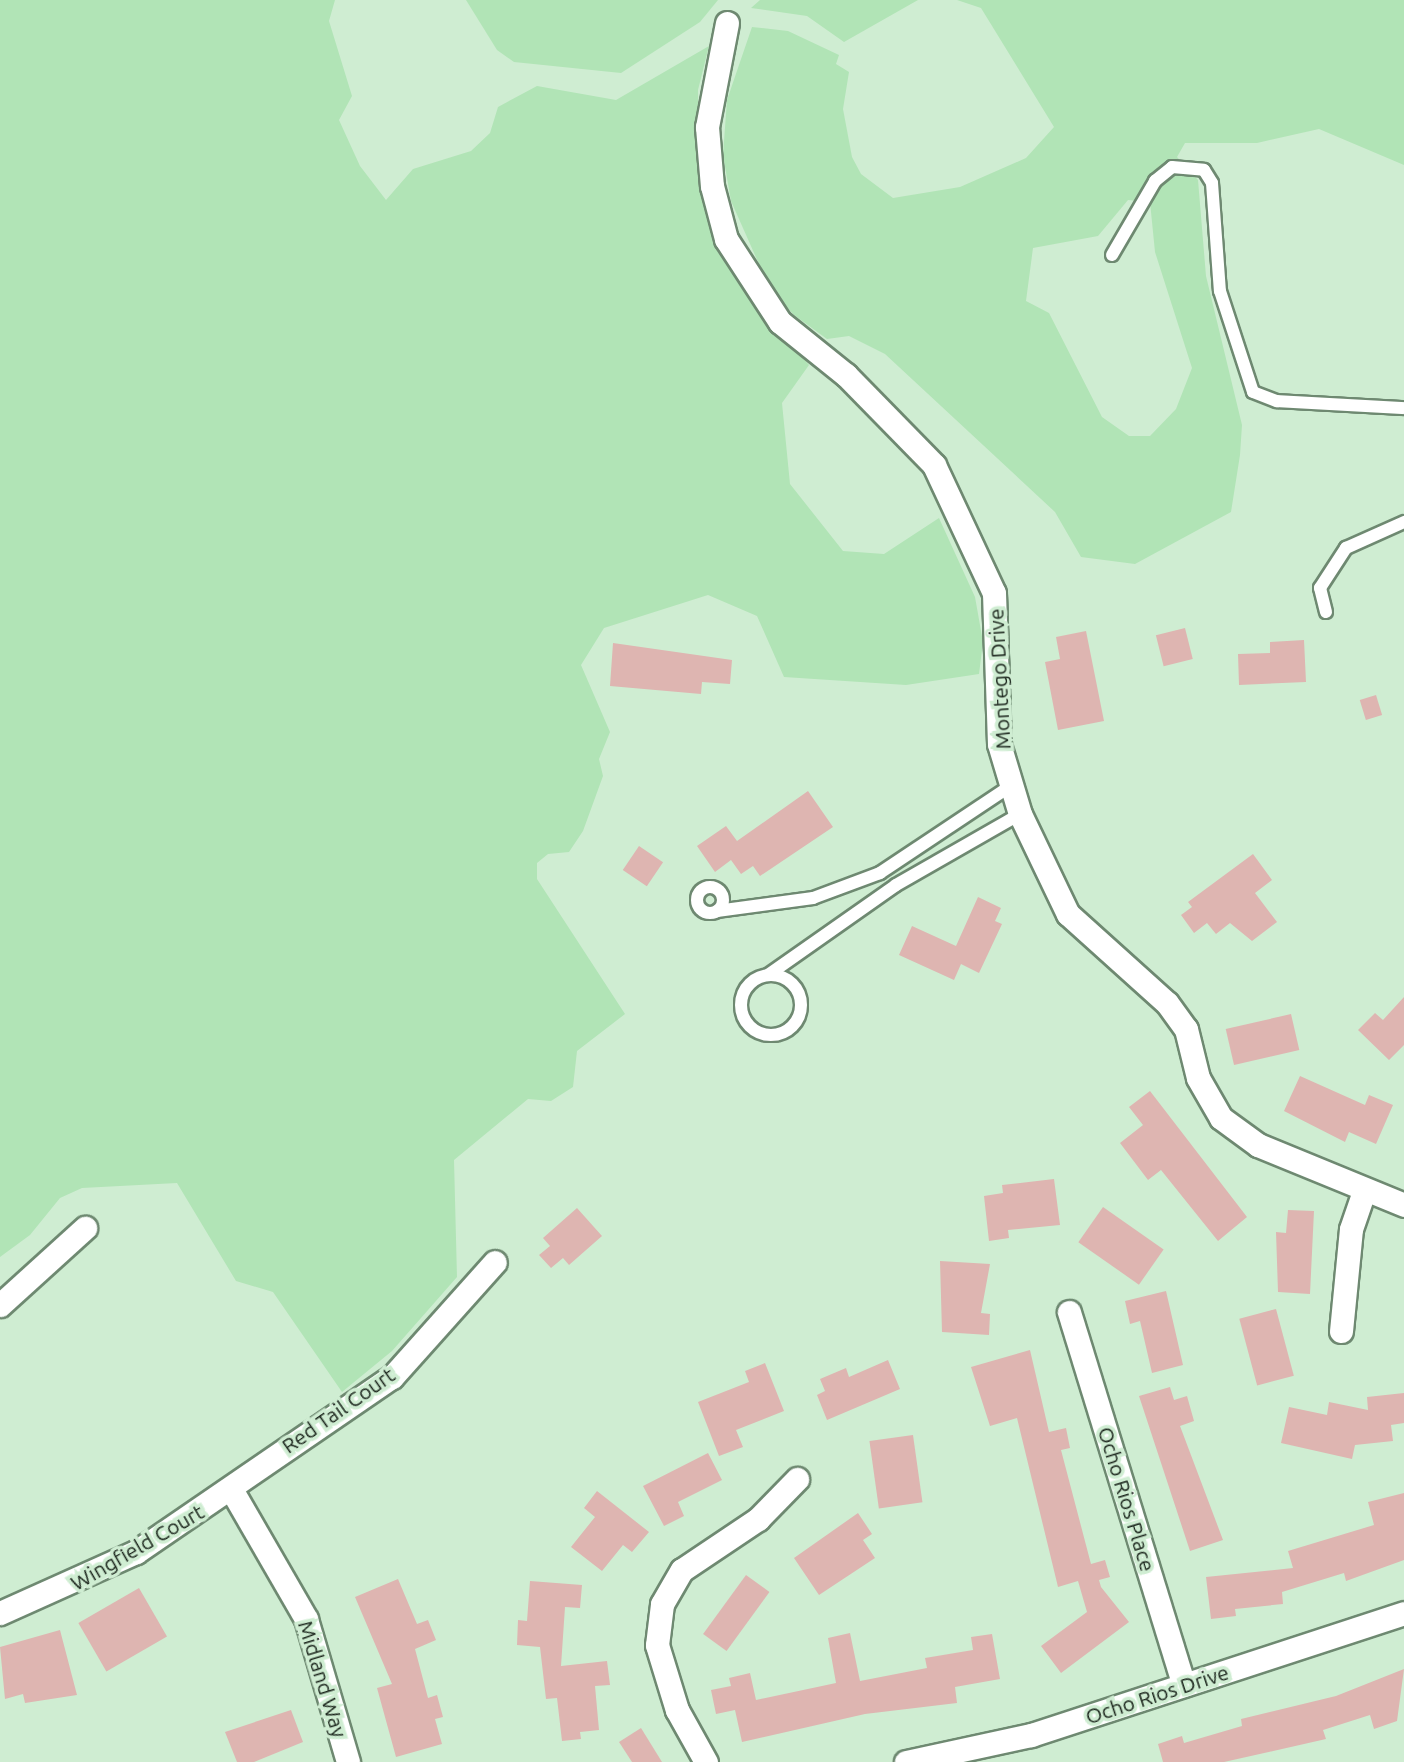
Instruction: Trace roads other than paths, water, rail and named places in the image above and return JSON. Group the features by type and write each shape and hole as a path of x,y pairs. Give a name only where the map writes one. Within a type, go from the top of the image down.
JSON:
{"street":[{"name":"Montego Drive","path":"727,23 707,127 726,239 780,322 846,375 934,465 994,593 999,744 1020,814 1069,914 1167,1003 1186,1029 1198,1078 1222,1118 1258,1145 1364,1191 1404,1205"},
{"path":"1340,1331 1351,1229 1364,1191"},
{"path":"0,1306 85,1228"},
{"name":"Red Tail Court","path":"231,1489 392,1377 495,1262"},
{"name":"Ocho Rios Place","path":"1069,1312 1184,1685"},
{"path":"706,1762 677,1710 657,1644 662,1604 682,1570 758,1519 797,1479"},
{"name":"Wingfield Court","path":"0,1613 136,1552 231,1489"},
{"name":"Midland Way","path":"231,1489 306,1619 348,1762"},
{"name":"Ocho Rios Drive","path":"906,1762 1031,1735 1404,1614"}],"lane":[{"path":"1112,255 1156,181 1172,167 1204,170 1213,183 1220,291 1253,392 1277,401 1404,408"},
{"path":"1326,612 1320,588 1346,548 1404,522"},
{"path":"717,911 813,898 880,873 1012,785"},
{"path":"768,975 793,984 801,1001 792,1027 775,1035 755,1030 742,1013 750,984 768,975 896,885 1020,814"}]}
